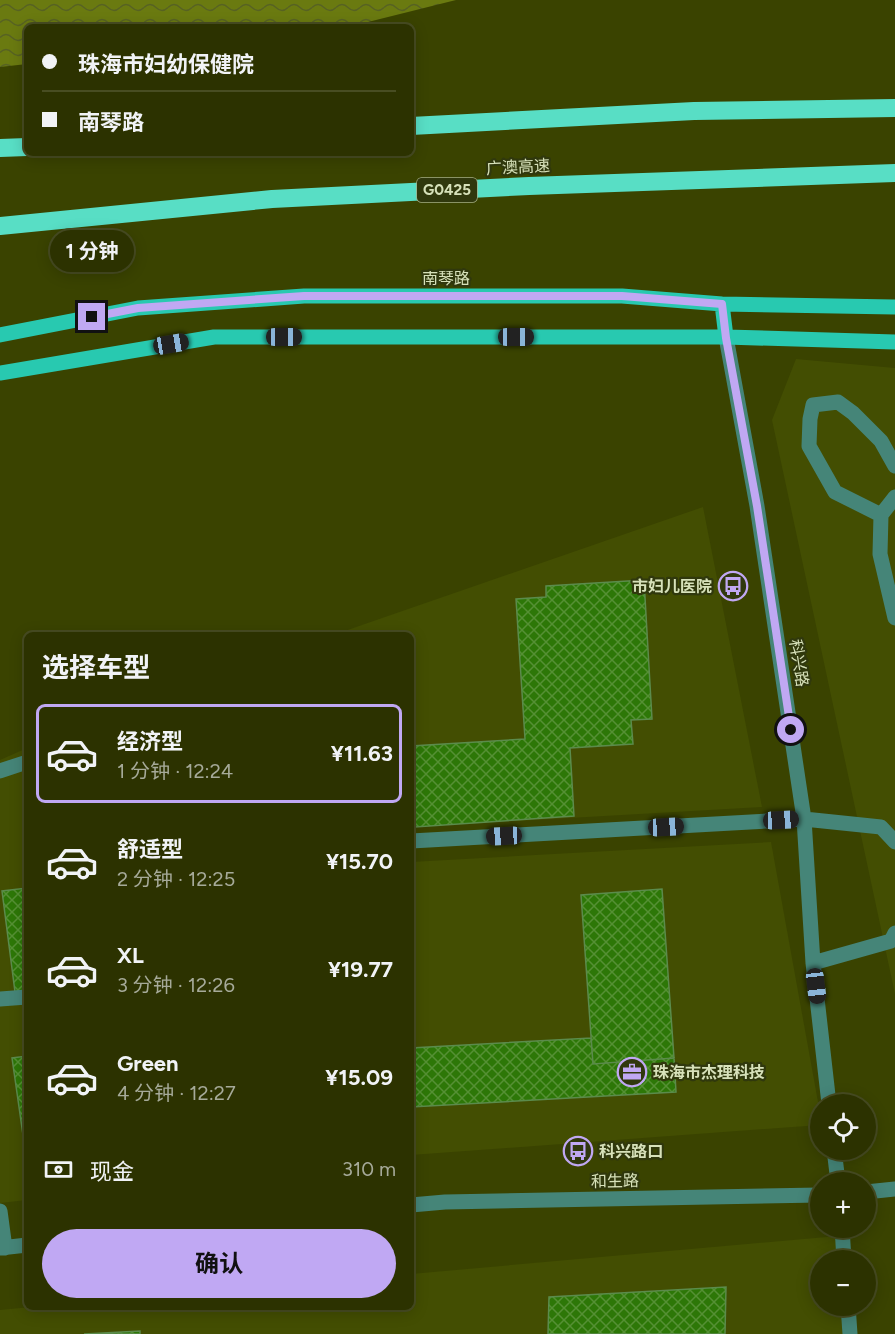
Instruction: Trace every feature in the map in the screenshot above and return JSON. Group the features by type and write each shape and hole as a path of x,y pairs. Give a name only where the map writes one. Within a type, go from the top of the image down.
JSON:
{"highway":[{"path":"414,126 694,111 895,108"},
{"path":"0,148 24,147"},
{"name":"广澳高速","path":"0,226 272,199 529,186 895,173"}],"main road":[{"name":"南琴路","path":"0,335 138,308 304,296 622,296 722,304 895,307"},
{"path":"722,304 726,338"},
{"path":"0,373 214,337 726,338 895,342"}],"street":[{"name":"科兴路","path":"726,338 757,506 804,819 813,963 828,1094"},
{"path":"881,515 835,492 809,446 813,405 838,402 853,413 881,441 895,466"},
{"path":"895,497 881,515 880,554 895,618"},
{"path":"0,771 24,763"},
{"path":"414,841 804,819 881,827 895,842"},
{"path":"813,963 891,941 895,933"},
{"path":"0,999 24,997"},
{"path":"876,1191 895,1189"},
{"name":"和生路","path":"414,1205 445,1202 810,1196"},
{"path":"0,1211 2,1248 24,1245"},
{"path":"849,1316 850,1334"}],"shaded area":[{"path":"796,359 895,368 895,994 772,420"},
{"path":"703,507 762,807 414,827 414,632 342,632"},
{"path":"24,749 24,1200 0,1203 0,760"},
{"path":"771,842 817,1094 810,1094 810,1126 414,1155 414,862"},
{"path":"816,1238 838,1238 839,1250 810,1250 810,1316 842,1316 843,1334 0,1334 0,1310 24,1308 24,1310 414,1310 414,1274"}],"water":[{"path":"0,0 456,0 360,24 24,24 24,64 0,67"}],"building":[{"path":"644,580 652,719 631,720 633,744 570,748 574,816 415,827 414,746 525,739 516,599 546,597 546,586"},
{"path":"24,888 24,990 15,992 2,891"},
{"path":"662,889 674,1058 593,1064 581,895"},
{"path":"591,1038 593,1064 674,1058 676,1092 414,1107 414,1048"},
{"path":"24,1056 24,1142 12,1058"},
{"path":"726,1287 725,1334 548,1334 549,1297"},
{"path":"140,1331 140,1334 84,1334"}],"place":[{"name":"市妇儿医院","path":"733,586"},
{"name":"珠海市杰理科技","path":"632,1072"},
{"name":"科兴路口","path":"578,1151"}],"route":[{"path":"92,317 138,308 304,296 622,296 722,304 726,338 757,506 791,730"}]}
